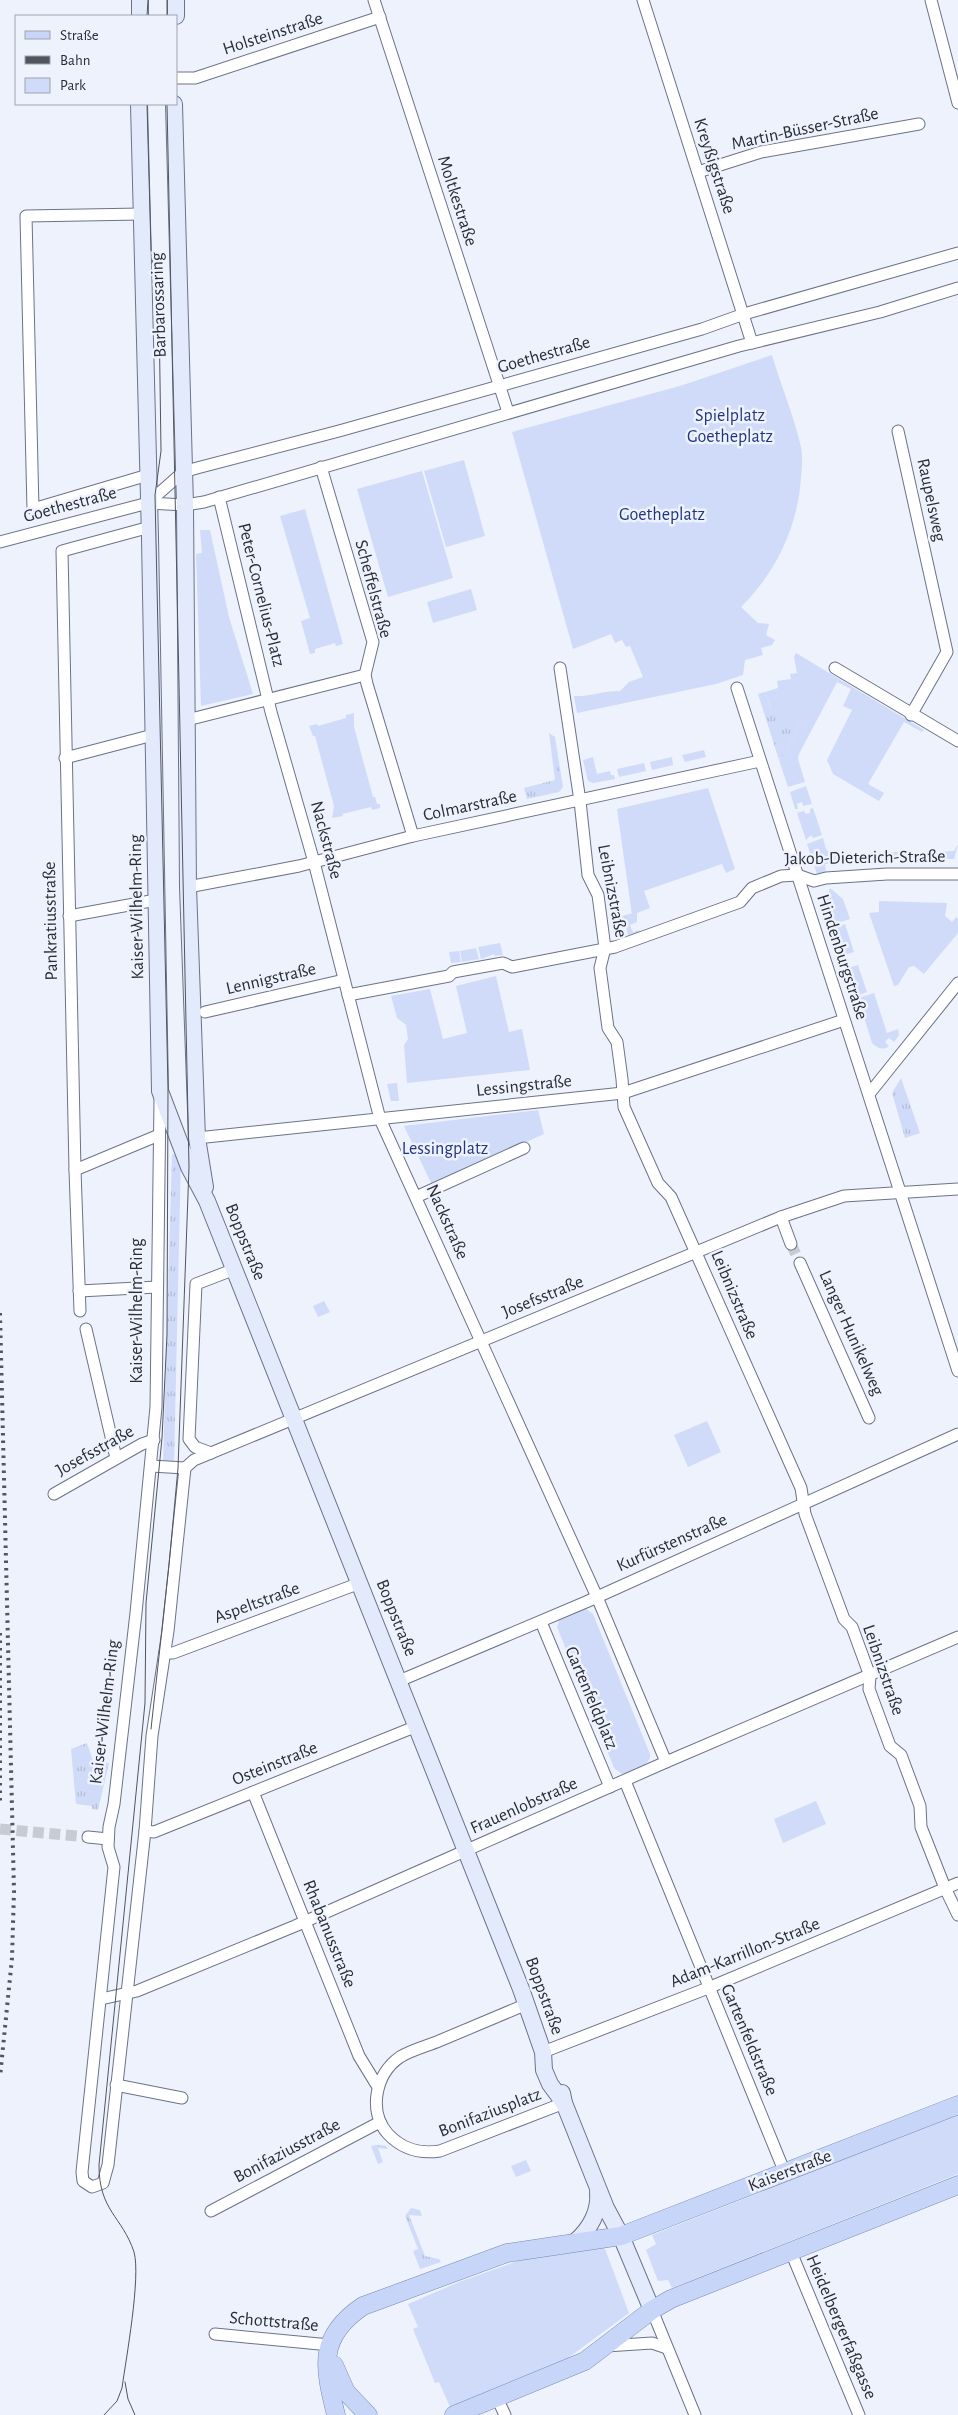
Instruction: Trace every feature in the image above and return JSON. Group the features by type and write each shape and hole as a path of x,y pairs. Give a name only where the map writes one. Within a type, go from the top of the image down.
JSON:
{"main road":[{"name":"Kaiserstraße","path":"336,2410 326,2364 330,2345 344,2321 363,2306 507,2253 576,2241 622,2236 958,2105"},
{"path":"454,2415 585,2361 652,2310 671,2299 958,2185"},
{"path":"330,2345 339,2381 346,2392 368,2415"}],"street":[{"path":"140,0 140,15"},
{"path":"176,0 176,15"},
{"name":"Moltkestraße","path":"374,0 508,412"},
{"name":"Kreyßigstraße","path":"643,0 752,343"},
{"path":"931,0 958,103"},
{"name":"Holsteinstraße","path":"178,78 195,78 380,17"},
{"name":"Barbarossaring","path":"139,105 148,503"},
{"name":"Barbarossaring","path":"174,105 185,505"},
{"name":"Martin-Büsser-Straße","path":"698,172 761,152 919,124"},
{"name":"Goethestraße","path":"141,214 26,216 33,509 148,475"},
{"name":"Goethestraße","path":"148,503 183,472 702,329 744,314 958,253"},
{"name":"Goethestraße","path":"0,542 148,503 185,505 219,497 508,412 752,343 880,312 958,288"},
{"name":"Raupelsweg","path":"898,431 947,652 912,715"},
{"name":"Scheffelstraße","path":"320,467 373,642 365,675"},
{"name":"Peter-Cornelius-Platz","path":"219,497 269,701"},
{"name":"Kaiser-Wilhelm-Ring","path":"148,503 150,527 160,1091 158,1135 158,1328 154,1440 127,1698 108,1839 114,1867 82,2172 82,2181 92,2187 102,2185 106,2176 126,1994 149,1831 152,1736 165,1654 185,1468"},
{"path":"185,505 188,887 197,1138"},
{"name":"Pankratiusstraße","path":"80,1312 74,1170 62,550 150,527"},
{"name":"Leibnizstraße","path":"560,668 580,801 588,875 598,895 605,948 600,968 608,1028 617,1042 624,1108 658,1183 671,1197 767,1416 801,1488 805,1514 844,1619 852,1627 870,1676 869,1689 890,1746 901,1755 920,1806 921,1827 945,1888 958,1915"},
{"path":"835,668 958,741"},
{"path":"187,720 269,701 365,675 414,836"},
{"name":"Hindenburgstraße","path":"737,688 869,1094 899,1194"},
{"name":"Nackstraße","path":"269,701 314,862 380,1119 597,1597"},
{"path":"65,758 153,735"},
{"name":"Colmarstraße","path":"188,887 314,862 414,836 760,761"},
{"name":"Jakob-Dieterich-Straße","path":"348,995 449,976 453,972 504,963 512,967 588,954 605,948 615,947 740,902 752,888 781,876 797,875 814,881 826,878 887,874 958,874"},
{"path":"69,916 156,900"},
{"name":"Lennigstraße","path":"205,1012 344,980"},
{"path":"869,1094 958,983"},
{"name":"Lessingstraße","path":"197,1138 623,1093 844,1020"},
{"name":"Boppstraße","path":"160,1091 189,1167 207,1201 235,1269 527,2004 544,2052 558,2072 564,2103 595,2180 611,2218 622,2236"},
{"path":"74,1170 158,1135"},
{"name":"Boppstraße","path":"197,1138 207,1201"},
{"path":"416,1197 524,1148"},
{"name":"Josefsstraße","path":"185,1468 194,1460 781,1217 844,1196 958,1189"},
{"path":"899,1194 958,1371"},
{"path":"781,1217 792,1244"},
{"name":"Langer Hunikelweg","path":"800,1263 870,1418"},
{"path":"212,1453 195,1447 189,1439 196,1284 235,1269"},
{"path":"79,1291 157,1287"},
{"path":"86,1329 116,1458"},
{"name":"Kurfürstenstraße","path":"399,1681 541,1622 958,1434"},
{"name":"Josefsstraße","path":"54,1494 116,1458 154,1440"},
{"path":"151,1466 185,1468"},
{"name":"Aspeltstraße","path":"165,1654 360,1583"},
{"path":"597,1597 666,1762"},
{"name":"Gartenfeldplatz","path":"541,1622 610,1787"},
{"name":"Frauenlobstraße","path":"101,1999 126,1994 160,1982 306,1921 666,1762 958,1637"},
{"name":"Osteinstraße","path":"149,1831 253,1792 417,1726"},
{"name":"Gartenfeldstraße","path":"625,1781 785,2173"},
{"name":"Rhabanusstraße","path":"253,1792 359,2056 378,2087"},
{"path":"88,1837 108,1839"},
{"name":"Adam-Karrillon-Straße","path":"544,2052 708,1988 958,1883"},
{"path":"380,2122 376,2104 378,2087 384,2075 401,2057 527,2004"},
{"path":"116,2085 182,2098"},
{"name":"Bonifaziusplatz","path":"380,2122 390,2136 405,2148 430,2152 440,2151 564,2103"},
{"name":"Bonifaziusstraße","path":"211,2211 380,2122"},
{"path":"576,2241 584,2234 598,2207 595,2180"},
{"path":"622,2236 695,2415"},
{"name":"Heidelbergerfaßgasse","path":"790,2252 859,2415"},
{"name":"Schottstraße","path":"215,2334 330,2345"},
{"path":"606,2346 646,2343 667,2348"},
{"path":"497,2398 505,2415"}],"green space":[{"name":"Goetheplatz","path":"772,355 801,447 802,466 799,496 790,531 775,564 754,593 741,607 758,623 769,624 766,635 775,640 772,645 761,648 763,655 745,660 743,675 716,684 577,713 574,696 620,691 629,682 643,677 630,646 626,647 622,640 615,643 611,634 573,649 512,432 683,385"},
{"path":"464,460 485,536 446,547 424,471"},
{"path":"422,471 453,578 388,597 357,489"},
{"path":"305,509 343,644 336,646 335,643 315,649 315,653 310,654 301,621 310,618 280,516"},
{"path":"200,530 210,530 229,617 253,694 201,706 196,554 202,553"},
{"path":"471,589 477,610 433,623 427,602"},
{"path":"796,653 924,730 922,732 904,722 868,784 884,793 879,801 833,774 827,760 852,710 843,706 851,689 837,682 799,754 798,759 805,782 788,787 779,760 785,754 801,723 788,724 774,717 765,692 778,688 777,681 791,679 790,674 797,673 794,657"},
{"path":"765,692 773,713 779,719 801,723 785,754 779,760 758,694"},
{"path":"354,713 354,727 373,797 375,797 377,804 380,804 380,808 372,810 371,807 332,818 334,806 315,736 313,736 309,726 317,724 318,726 346,718 346,715"},
{"path":"549,733 555,737 563,787 559,792 527,799 524,788 555,780"},
{"path":"704,750 706,757 685,762 682,755"},
{"path":"593,757 597,774 610,771 615,779 593,783 588,781 583,760"},
{"path":"672,757 673,765 652,770 650,762"},
{"path":"644,763 646,771 619,777 617,769"},
{"path":"806,786 812,804 803,806 802,802 797,804 798,809 795,809 790,792"},
{"path":"708,788 735,869 726,873 722,864 644,891 650,908 632,915 617,809"},
{"path":"813,808 822,835 813,838 811,835 806,840 797,813 804,811 806,814 810,813 810,809"},
{"path":"823,838 826,849 831,854 866,853 867,861 825,864 826,876 818,877 807,844"},
{"path":"958,844 954,859 938,859 937,852 954,851"},
{"path":"898,852 898,860 875,861 874,853"},
{"path":"904,852 932,852 932,860 905,860"},
{"path":"830,888 843,899 850,919 834,924 826,899"},
{"path":"879,901 947,903 945,916 952,922 956,917 958,919 958,933 924,974 914,966 909,967 898,985 894,986 869,913 879,912"},
{"path":"637,912 637,922 630,925 633,933 639,930 640,933 629,937 626,928 619,930 621,939 618,941 614,918"},
{"path":"845,924 854,952 844,955 835,928"},
{"path":"500,943 503,955 495,956 494,954 481,959 478,947"},
{"path":"476,948 479,959 462,962 460,951"},
{"path":"459,951 461,962 451,963 449,952"},
{"path":"858,965 867,992 857,996 848,968"},
{"path":"496,976 509,1032 522,1029 530,1070 407,1083 404,1045 408,1039 406,1025 397,1018 391,996 430,989 443,1039 467,1033 456,986"},
{"path":"874,993 887,1033 898,1029 899,1035 894,1042 889,1038 885,1042 889,1046 882,1049 872,1043 858,998"},
{"path":"901,1078 920,1133 905,1138 892,1093"},
{"path":"397,1083 399,1101 391,1101 387,1084"},
{"name":"Lessingplatz","path":"538,1110 544,1134 432,1185 404,1126"},
{"path":"172,1154 181,1156 174,1466 163,1465"},
{"path":"324,1301 330,1312 318,1317 313,1306"},
{"path":"707,1421 721,1452 688,1467 674,1435"},
{"path":"585,1608 593,1614 650,1754 648,1761 638,1769 622,1774 614,1768 557,1627 560,1618"},
{"path":"87,1743 93,1761 109,1763 98,1810 92,1809 92,1806 76,1804 71,1749"},
{"path":"816,1801 826,1824 783,1843 774,1819"},
{"path":"958,2115 958,2174 672,2288 668,2280 658,2281 646,2250 656,2244 652,2235"},
{"path":"371,2146 386,2146 388,2149 378,2148 383,2162 378,2164"},
{"path":"526,2160 531,2171 516,2177 511,2166"},
{"path":"411,2208 420,2210 422,2216 409,2215 425,2256 439,2259 441,2262 420,2269 413,2251 418,2249 405,2216"},
{"path":"604,2246 629,2313 568,2358 450,2407 439,2382 435,2383 413,2329 418,2327 408,2304 459,2282 540,2253"}],"tunnel":[{"path":"791,1244 800,1263"},
{"path":"0,1829 88,1837"}],"tram line":[{"path":"147,15 148,0"},
{"path":"167,0 167,15"},
{"path":"104,2415 117,2401 122,2388 136,2280 134,2252 107,2203 100,2180 99,2165 145,1703 146,1603 162,1438 167,1335 168,1088 155,495 161,451 159,311 151,249 147,105"},
{"path":"151,1729 178,1468 189,1167 167,105"},
{"path":"125,2382 128,2399 135,2415"}],"railway":[{"path":"0,1313 14,1891 12,1958 0,2077"},
{"path":"0,1633 0,1802"}],"park label":[{"name":"Spielplatz Goetheplatz","path":"730,426"}]}
